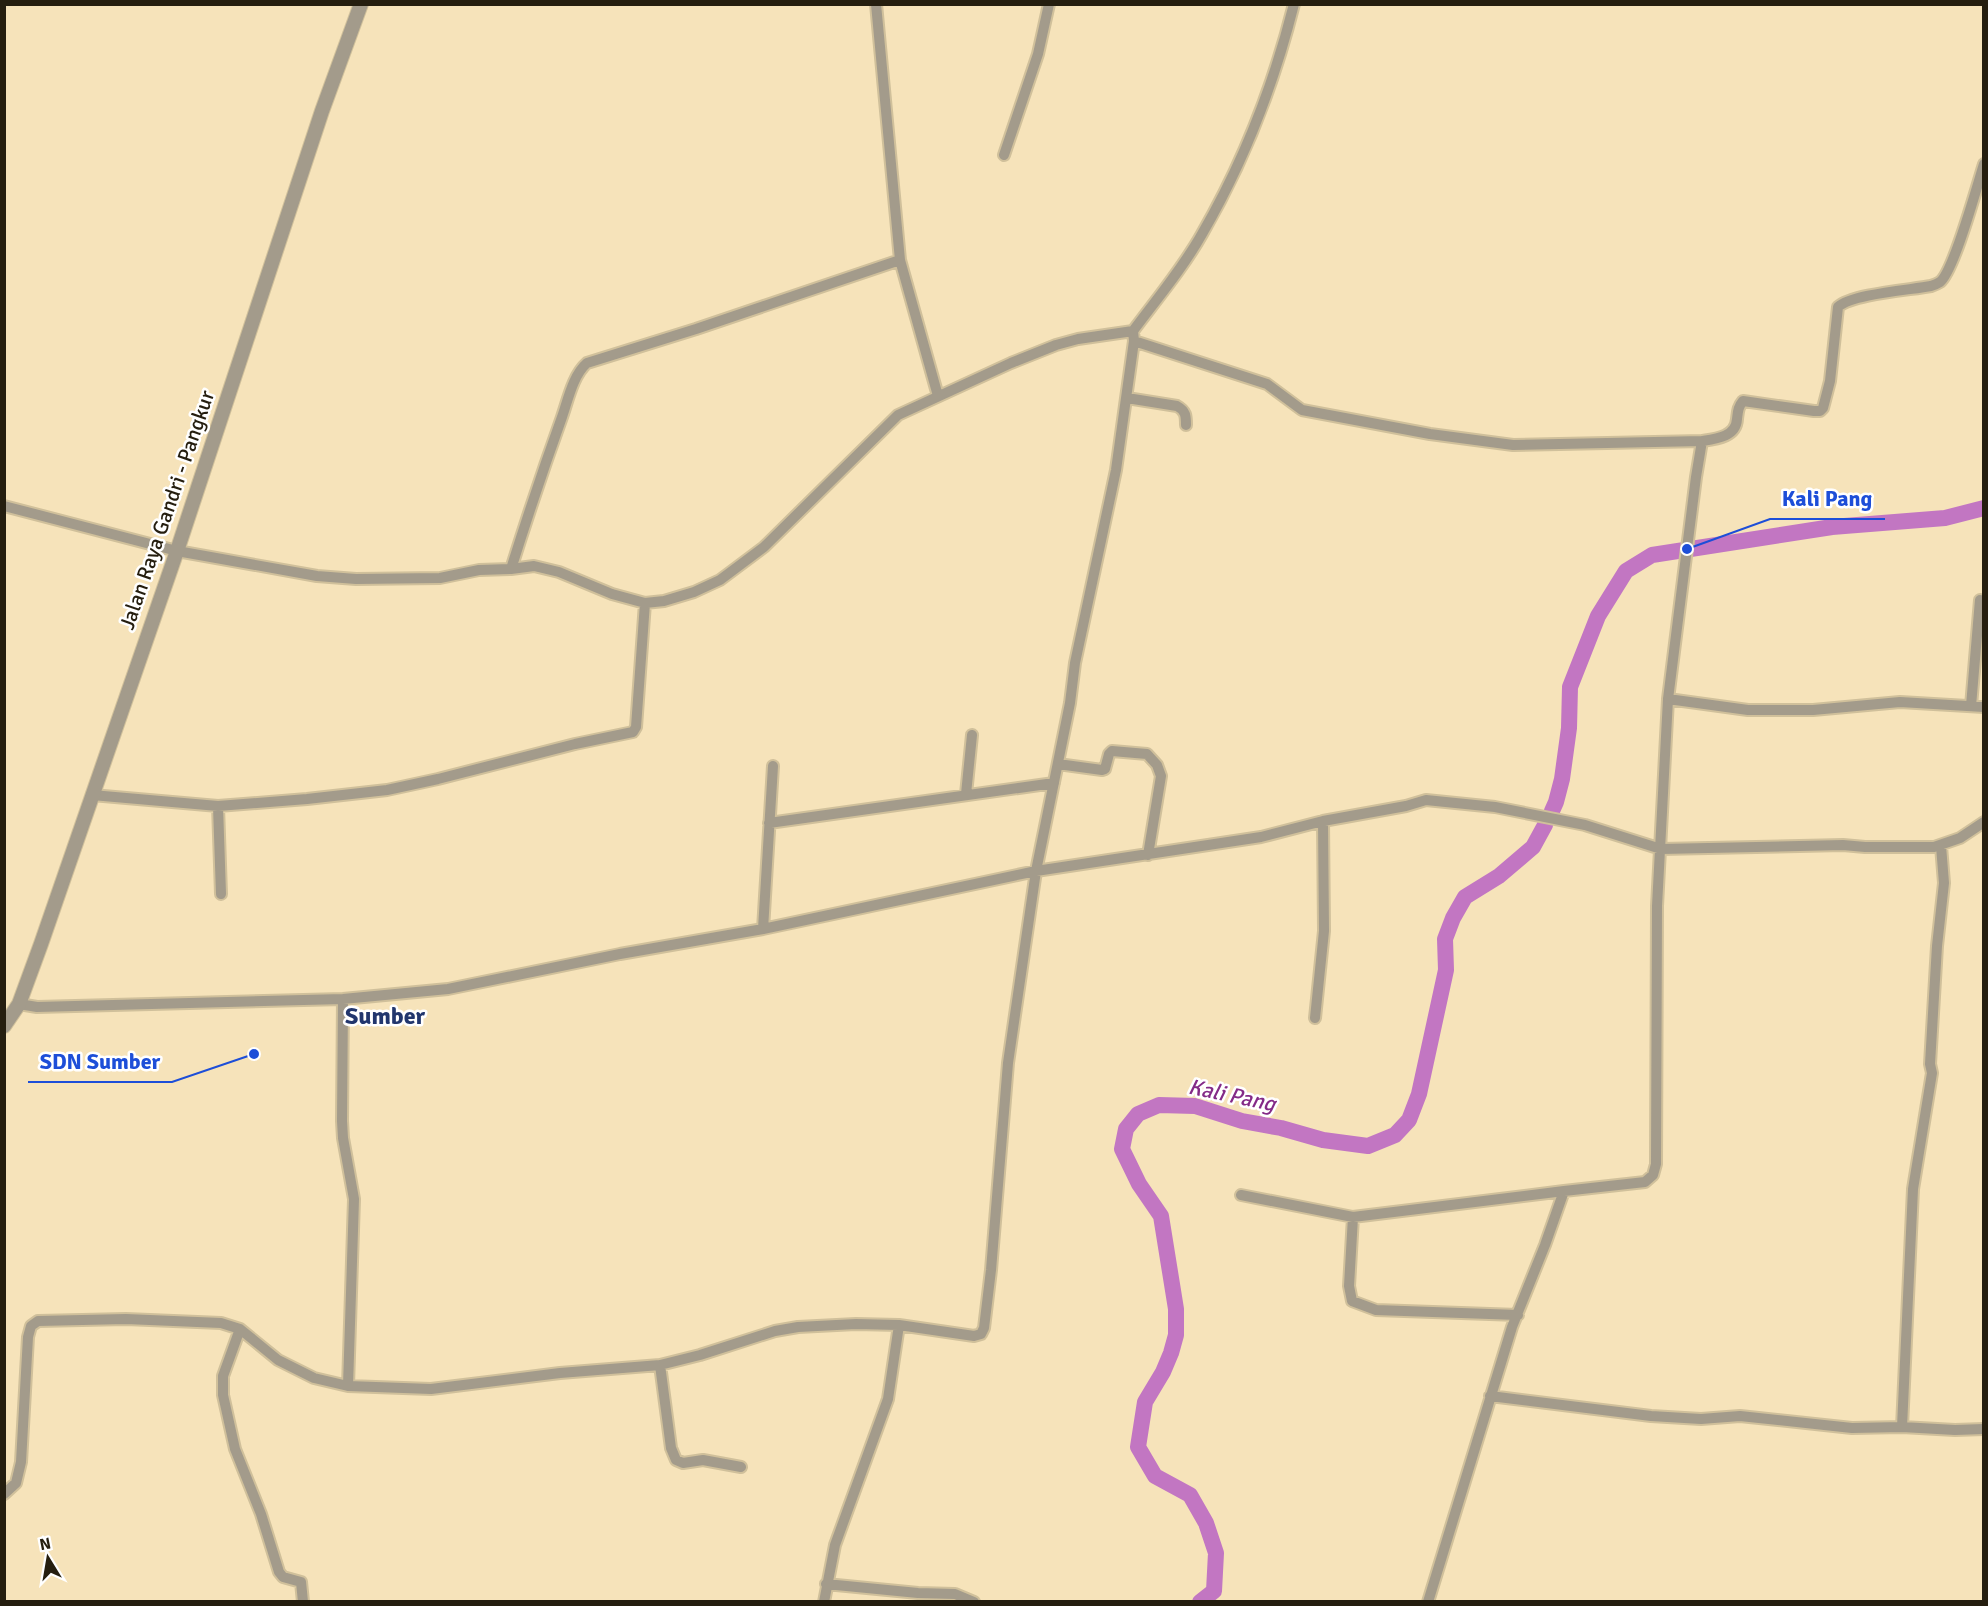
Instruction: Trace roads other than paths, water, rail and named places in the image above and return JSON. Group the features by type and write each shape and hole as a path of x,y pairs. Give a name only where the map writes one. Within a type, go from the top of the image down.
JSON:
{"street":[{"name":"Jalan Raya Gandri - Pangkur","path":"4,1026 19,1004 177,552 322,111 361,4"},
{"path":"876,4 902,265 938,396"},
{"path":"1005,155 1038,54 1048,4"},
{"path":"4,1494 16,1483 19,1476 24,1435 28,1337 31,1326 35,1322 45,1320 126,1319 221,1323 240,1329 278,1360 314,1378 348,1386 431,1389 560,1372 660,1365 775,1331 798,1327 856,1324 899,1325 974,1336 981,1334 984,1328 991,1270 1008,1063 1036,871 1070,703 1074,663 1116,470 1134,336 1201,236 1213,214 1249,138 1278,63 1294,4"},
{"path":"4,506 177,552 317,576 356,579 440,578 478,570 534,566 559,572 612,594 645,603 664,601 694,592 720,580 745,562 898,416 938,396 1056,345 1078,339 1134,336 1267,384 1302,410 1430,434 1523,446 1702,441 1726,436 1734,430 1738,408 1743,401 1814,411 1823,408 1830,381 1838,307 1843,302 1931,286 1941,282 1958,246 1983,164"},
{"path":"511,569 567,402 579,373 587,363 902,265"},
{"path":"1127,398 1177,406 1186,414 1186,425"},
{"path":"1241,1195 1353,1217 1638,1184 1650,1180 1656,1164 1657,906 1668,699 1702,441"},
{"path":"1971,706 1980,600"},
{"path":"92,795 218,806 307,800 387,790 633,732 636,727 645,603"},
{"path":"1668,699 1748,710 1813,710 1900,702 1983,707"},
{"path":"966,794 972,735"},
{"path":"1058,764 1102,770 1105,769 1112,751 1147,754 1152,758 1161,776 1148,855"},
{"path":"763,929 773,766"},
{"path":"769,823 1054,783"},
{"path":"19,1004 37,1007 343,999 448,989 620,954 763,929 1036,871 1261,837 1323,821 1426,800 1495,807 1585,825 1660,849 1844,845 1941,846 1960,838 1983,822"},
{"path":"218,806 221,894"},
{"path":"1315,1018 1324,931 1323,821"},
{"path":"1902,1427 1913,1189 1932,1073 1930,1064 1937,946 1944,884 1941,846"},
{"path":"343,999 342,1121 354,1199 348,1386"},
{"path":"1428,1602 1512,1327 1564,1191"},
{"path":"1353,1217 1349,1286 1352,1301 1376,1310 1518,1315"},
{"path":"824,1602 835,1545 888,1399 899,1325"},
{"path":"240,1329 223,1376 223,1395 227,1415 235,1449 261,1514 279,1572 284,1577 301,1582 303,1602"},
{"path":"660,1365 671,1448 676,1461 683,1463 704,1460 741,1467"},
{"path":"1491,1396 1651,1416 1701,1419 1740,1416 1852,1428 1983,1429"},
{"path":"826,1584 918,1593 955,1594 974,1602"}],"waterway":[{"name":"Kali Pang","path":"1552,811 1562,779 1569,728 1570,687 1598,616 1626,571 1652,555 1832,527 1945,518 1984,508"},
{"name":"Kali Pang","path":"1200,1602 1214,1591 1216,1553 1206,1523 1190,1495 1155,1476 1138,1447 1145,1402 1163,1372 1176,1335 1176,1309 1161,1216 1139,1184 1122,1149 1126,1129 1138,1114 1159,1105 1195,1106 1242,1121 1281,1128 1323,1140 1368,1146 1395,1135 1409,1120 1419,1094 1446,970 1445,939 1453,918 1465,897 1499,876 1533,847 1545,825"}],"place":[{"name":"Kali Pang","path":"1687,549"},
{"name":"SDN Sumber","path":"254,1054"}],"district":[{"name":"Sumber","path":"385,1016"}]}
